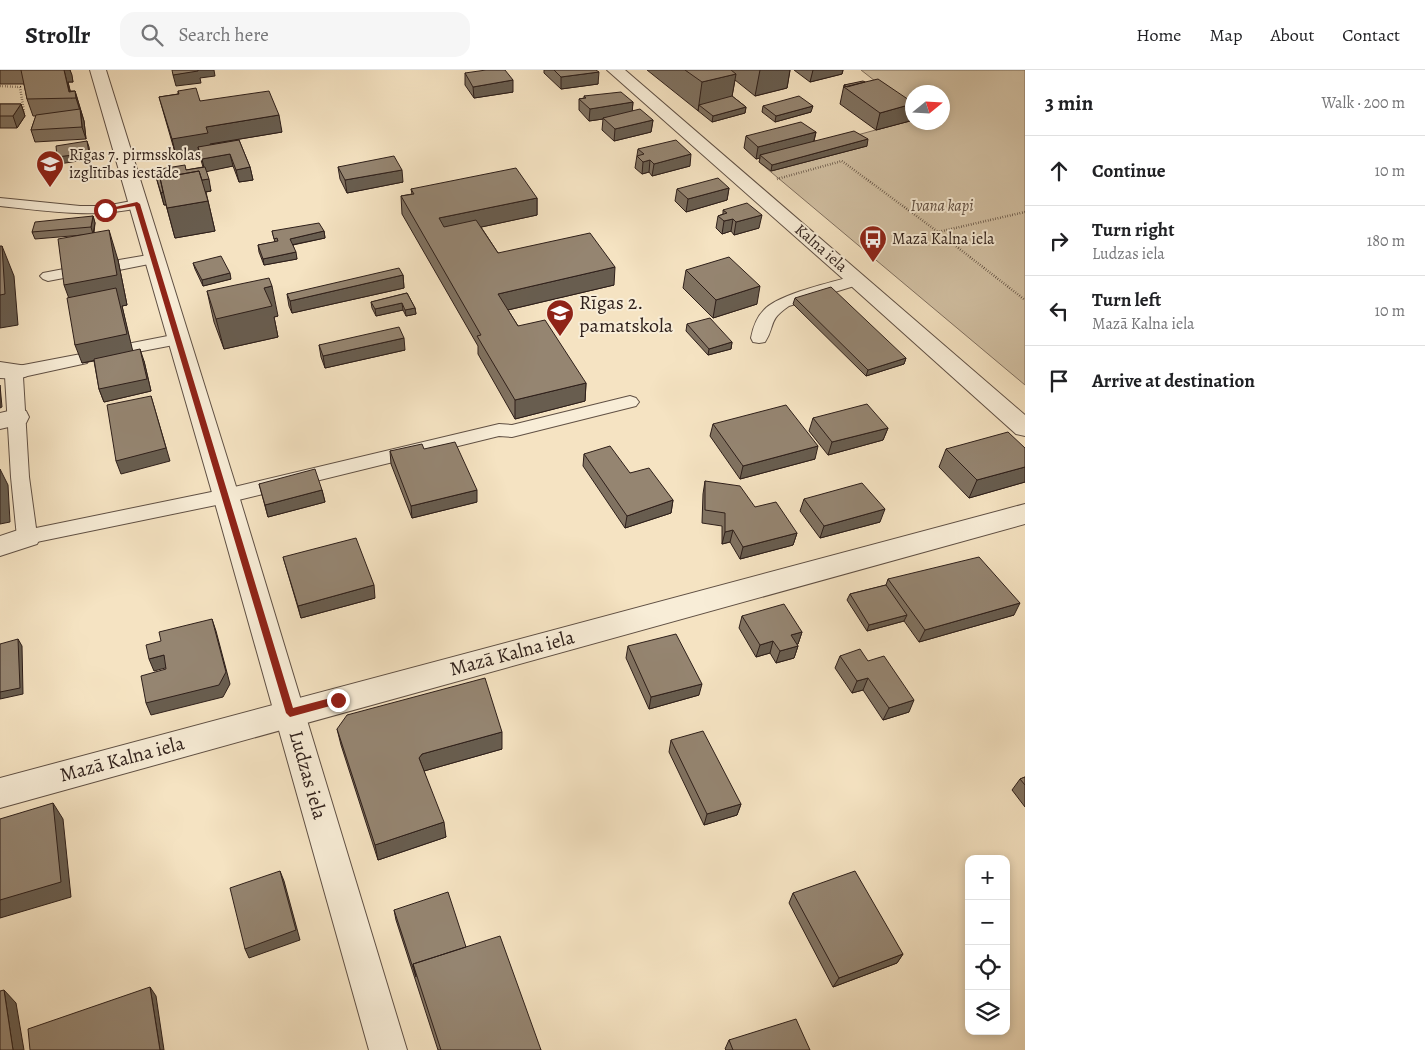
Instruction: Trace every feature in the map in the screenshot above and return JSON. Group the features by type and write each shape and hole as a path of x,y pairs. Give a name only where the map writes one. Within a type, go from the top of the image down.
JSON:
{"street":[{"name":"Ludzas iela","path":"98,70 226,496 388,1050"},
{"name":"Kalna iela","path":"615,70 858,280 1025,428"},
{"name":"Mazā Kalna iela","path":"0,793 1025,514"},
{"path":"0,546 27,537"}],"lane":[{"path":"0,202 80,210 105,210 137,204"},
{"path":"119,265 154,259"},
{"path":"48,276 70,273"},
{"path":"759,338 763,321 773,309 783,302 858,280"},
{"path":"132,348 178,339"},
{"path":"9,371 81,359"},
{"path":"9,371 14,376 9,419 20,476 27,537 226,496 498,430 512,431 630,402"}],"path":[{"path":"0,86 20,87 24,112"},
{"path":"17,112 28,113"},
{"path":"774,179 842,161 938,232 1025,300"},
{"path":"938,232 1025,212"}],"green space":[{"name":"Ivana kapi","path":"861,70 1025,70 1025,385 759,162 905,122 905,130 950,130 950,85 905,85 905,105"}],"building":[{"path":"21,70 64,70 69,92 75,91 76,98 27,99"},
{"path":"172,70 198,70 198,71 173,75"},
{"path":"505,70 513,80 473,87 465,73"},
{"path":"554,70 596,70 599,72 561,77"},
{"path":"685,70 731,70 736,74 702,82"},
{"path":"878,79 905,97 905,106 880,113 844,87"},
{"path":"865,82 847,87 844,85"},
{"path":"196,88 200,101 269,91 279,115 206,127 208,133 172,139 159,97 179,94 178,91"},
{"path":"621,92 633,102 590,109 579,99 586,98 584,96"},
{"path":"732,96 746,107 713,116 699,105"},
{"path":"799,96 813,106 776,116 763,106"},
{"path":"0,104 21,104 13,116 0,116"},
{"path":"80,109 82,127 31,130 36,115"},
{"path":"640,109 653,120 615,129 603,118"},
{"path":"801,122 816,132 758,147 746,136"},
{"path":"854,131 868,139 772,165 760,155"},
{"path":"239,140 250,167 236,170 230,154 202,159 198,147"},
{"path":"676,140 691,154 654,164 650,160 643,162 637,156 644,154 638,149"},
{"path":"87,141 89,153 57,157 56,146"},
{"path":"394,156 402,170 345,180 338,167"},
{"path":"185,165 186,170 205,167 209,179 202,180 199,171 160,178 163,192 161,193 154,170"},
{"path":"516,168 537,198 439,218 444,227 476,220 498,253 590,233 615,267 498,294 518,326 545,320 586,383 515,400 477,336 481,335 401,196 414,194 411,189"},
{"path":"199,171 208,201 167,208 160,178"},
{"path":"718,178 729,188 688,199 677,189"},
{"path":"747,203 762,215 736,222 733,219 724,221 718,216 727,213 723,210"},
{"path":"93,216 91,227 32,232 35,222"},
{"path":"319,223 324,231 290,239 296,252 263,259 258,245 278,241 277,238 274,239 272,231"},
{"path":"109,230 117,275 64,285 58,239"},
{"path":"0,246 2,246 5,294 0,295"},
{"path":"221,256 230,273 202,280 193,263"},
{"path":"729,257 760,286 716,300 686,270"},
{"path":"399,268 403,275 290,301 287,294"},
{"path":"269,278 272,286 264,288 272,306 216,319 207,291"},
{"path":"831,287 906,358 868,370 795,298"},
{"path":"116,288 127,334 75,345 67,298"},
{"path":"407,293 415,308 405,310 402,303 375,309 371,302"},
{"path":"710,318 732,342 709,349 687,324"},
{"path":"399,327 404,338 323,356 319,345"},
{"path":"140,349 147,379 99,389 94,359"},
{"path":"151,396 166,448 116,461 107,405"},
{"path":"867,404 888,428 832,442 813,418"},
{"path":"786,405 818,446 743,466 713,424"},
{"path":"1008,432 1025,448 1025,467 977,480 946,449"},
{"path":"455,442 477,490 411,506 390,451 422,444 424,449"},
{"path":"610,446 630,473 649,468 673,500 627,516 584,454"},
{"path":"315,469 322,490 265,505 259,484"},
{"path":"705,481 740,486 755,507 776,502 797,533 743,547 733,530 725,532 725,513 705,510"},
{"path":"862,483 885,509 824,526 804,499"},
{"path":"356,538 374,585 298,606 283,557"},
{"path":"979,557 1020,603 925,630 888,579"},
{"path":"886,585 907,615 869,625 850,594"},
{"path":"784,604 802,632 791,635 798,646 780,651 773,641 760,645 742,616"},
{"path":"212,619 226,672 219,685 146,703 141,676 166,669 164,655 149,659 146,645 161,641 159,632"},
{"path":"676,634 702,684 651,697 628,646"},
{"path":"18,639 20,688 0,692 0,644"},
{"path":"860,649 868,661 884,656 914,700 889,708 868,678 857,681 840,656"},
{"path":"485,678 502,732 422,754 419,758 444,822 375,845 337,729 347,715"},
{"path":"703,731 741,804 707,814 671,740"},
{"path":"1025,777 1025,785 1020,779"},
{"path":"53,803 61,882 0,900 0,819"},
{"path":"280,871 296,930 245,949 230,888"},
{"path":"855,871 903,954 839,978 793,893"},
{"path":"448,892 466,947 413,964 416,977 394,910"},
{"path":"500,936 541,1050 441,1050 413,964"},
{"path":"150,987 160,1050 30,1050 28,1029"},
{"path":"4,990 13,1050 0,1050 0,991"},
{"path":"796,1019 810,1050 733,1050 729,1040"}],"place":[{"name":"Rīgas 7. pirmsskolas izglītības iestāde","path":"50,188"},
{"name":"Mazā Kalna iela","path":"873,263"},
{"name":"Rīgas 2. pamatskola","path":"560,337"}],"route":[{"path":"105,210 137,204 290,713 338,700"}]}
